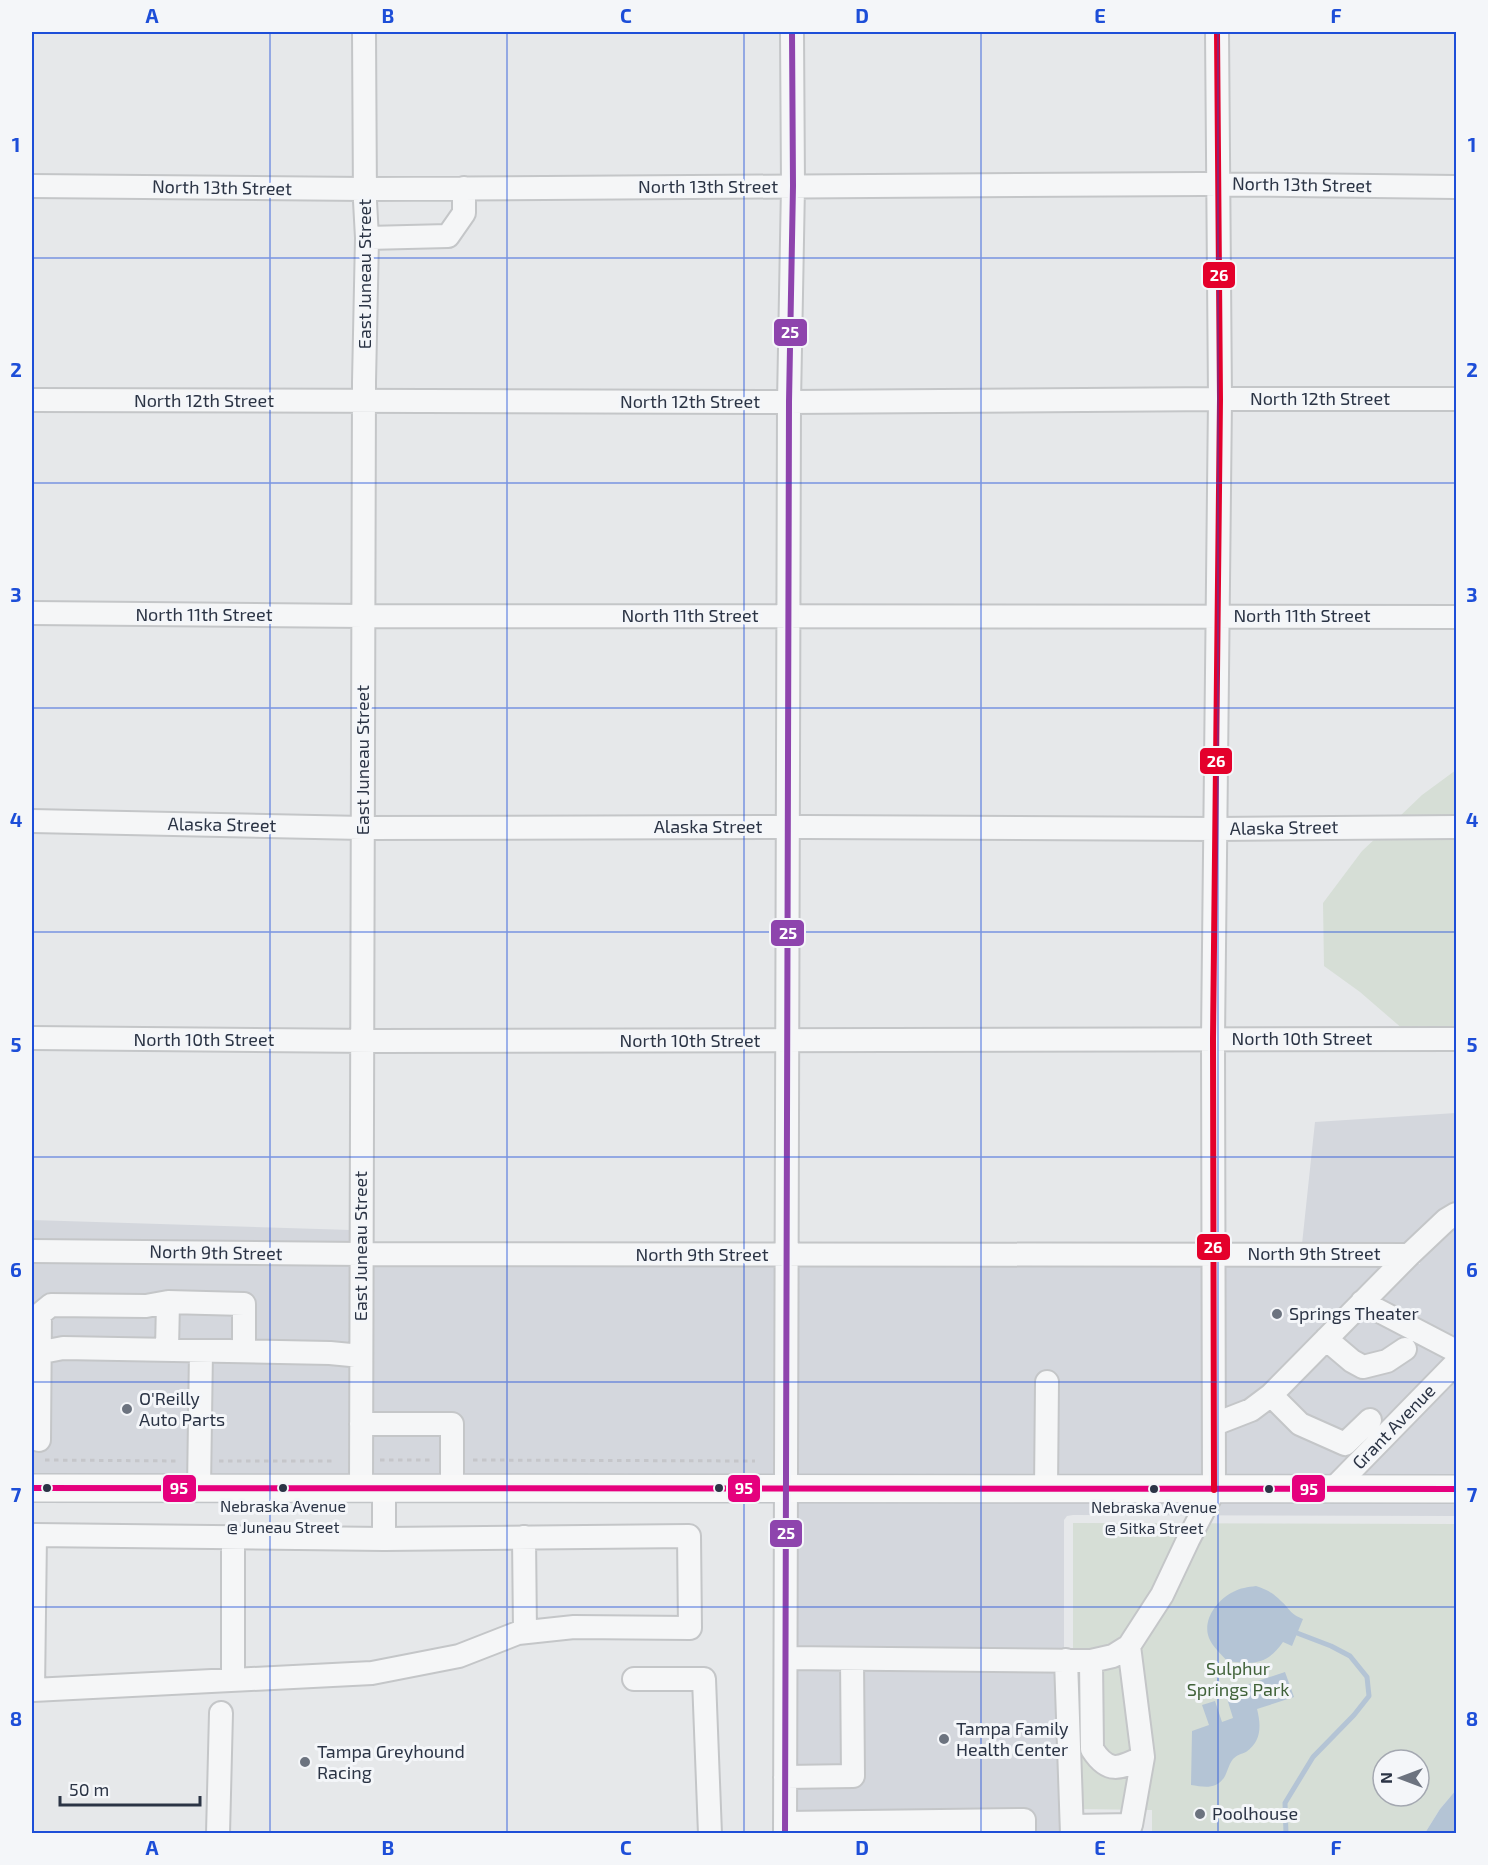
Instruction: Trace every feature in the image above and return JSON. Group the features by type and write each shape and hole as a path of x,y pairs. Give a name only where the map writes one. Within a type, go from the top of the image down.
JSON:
{"main road":[{"path":"32,1488 1456,1490"}],"street":[{"name":"East Juneau Street","path":"364,32 366,238 361,1356 370,1424 372,1489 384,1539"},
{"path":"792,32 793,186 789,402 786,1041 785,1828 1024,1820 1024,1833"},
{"path":"786,1658 1091,1660 1113,1656 1129,1646 1162,1595 1214,1490 1213,1039 1220,399 1217,32"},
{"name":"North 13th Street","path":"32,186 365,189 1218,184 1456,187"},
{"path":"366,238 448,236 464,213 464,188"},
{"name":"North 12th Street","path":"32,400 789,402 1456,399"},
{"name":"North 11th Street","path":"32,613 364,616 1456,617"},
{"name":"Alaska Street","path":"32,821 363,828 1217,829 1456,826"},
{"name":"North 10th Street","path":"32,1038 363,1041 1456,1040"},
{"path":"1215,1424 1251,1410 1270,1395 1409,1255 1446,1220 1456,1214"},
{"name":"North 9th Street","path":"32,1251 362,1254 1409,1255"},
{"path":"39,1440 35,1354 40,1314 51,1305 146,1306 168,1302 244,1304 244,1352"},
{"path":"167,1349 168,1302"},
{"path":"1362,1302 1456,1351"},
{"path":"1326,1339 1352,1361 1363,1367 1387,1361 1405,1349"},
{"path":"35,1354 63,1348 330,1353 361,1356"},
{"path":"198,1488 201,1351"},
{"name":"Grant Avenue","path":"1332,1490 1456,1363"},
{"path":"1047,1382 1047,1489"},
{"path":"1270,1395 1300,1424 1345,1444 1362,1460"},
{"path":"1345,1444 1370,1420"},
{"path":"370,1424 452,1424 452,1489"},
{"path":"36,1535 384,1539 688,1536 690,1628 574,1627 525,1632 459,1656 372,1673 33,1690 36,1535"},
{"path":"233,1537 233,1680"},
{"path":"524,1537 525,1632"},
{"path":"1066,1660 1072,1830 1131,1825 1143,1756 1129,1646"},
{"path":"785,1777 853,1776 852,1659"},
{"path":"1091,1660 1092,1749 1099,1760 1113,1768 1124,1766 1143,1756"},
{"path":"634,1679 704,1679 710,1833"},
{"path":"218,1833 221,1713"},
{"path":"1069,1759 1096,1755"}],"path":[{"path":"370,1424 380,1460 755,1461"}],"shaded area":[{"path":"1456,1113 1456,1203 1404,1245 1302,1244 1315,1122"},
{"path":"32,1220 351,1230 351,1244 32,1241"},
{"path":"1456,1226 1456,1348 1327,1480 1225,1479 1226,1430 1414,1264 1420,1264 1420,1258"},
{"path":"32,1260 350,1264 350,1479 32,1478"},
{"path":"372,1264 776,1264 776,1477 372,1479"},
{"path":"797,1264 1204,1264 1204,1418 1201,1420 1204,1426 1203,1479 798,1477"},
{"path":"1226,1264 1385,1264 1263,1388 1245,1402 1226,1409"},
{"path":"1456,1377 1456,1480 1356,1480"},
{"path":"798,1497 1328,1500 1333,1503 1337,1500 1456,1499 1456,1516 1067,1516 1064,1520 1064,1669 1072,1815 1143,1818 1143,1833 796,1834"}],"green space":[{"path":"1456,770 1456,817 1398,818 1422,795"},
{"path":"1456,836 1456,1030 1404,1030 1360,992 1324,966 1323,903 1362,851 1377,837"},
{"name":"Sulphur Springs Park","path":"1073,1523 1456,1524 1456,1790 1440,1809 1425,1833 1152,1833 1152,1810 1077,1809 1073,1669"}],"water":[{"path":"1256,1586 1272,1594 1303,1619 1292,1646 1283,1642 1271,1656 1258,1662 1227,1661 1209,1638 1207,1631 1209,1618 1212,1611 1227,1596 1238,1590"},
{"path":"1285,1672 1294,1697 1257,1709 1258,1738 1251,1748 1233,1759 1225,1776 1218,1784 1214,1786 1191,1785 1192,1731 1209,1725 1202,1705 1215,1701 1222,1722 1233,1718 1225,1692"},
{"path":"1456,1790 1456,1833 1425,1833 1440,1809"}],"waterway":[{"path":"1286,1834 1285,1803 1313,1757 1369,1696 1367,1677 1350,1656 1297,1633"}],"transit line":[{"name":"25","path":"785,1834 792,32"},
{"name":"26","path":"1214,1490 1213,1039 1220,399 1217,32"},
{"name":"95","path":"32,1488 1456,1489"}],"place":[{"name":"Springs Theater","path":"1277,1314"},
{"name":"O'Reilly Auto Parts","path":"127,1409"},
{"name":"Nebraska Avenue @ Juneau Street","path":"283,1488"},
{"name":"Nebraska Avenue @ Sitka Street","path":"1154,1489"},
{"name":"Tampa Family Health Center","path":"944,1739"},
{"name":"Tampa Greyhound Racing","path":"305,1762"},
{"name":"Poolhouse","path":"1200,1814"}]}
